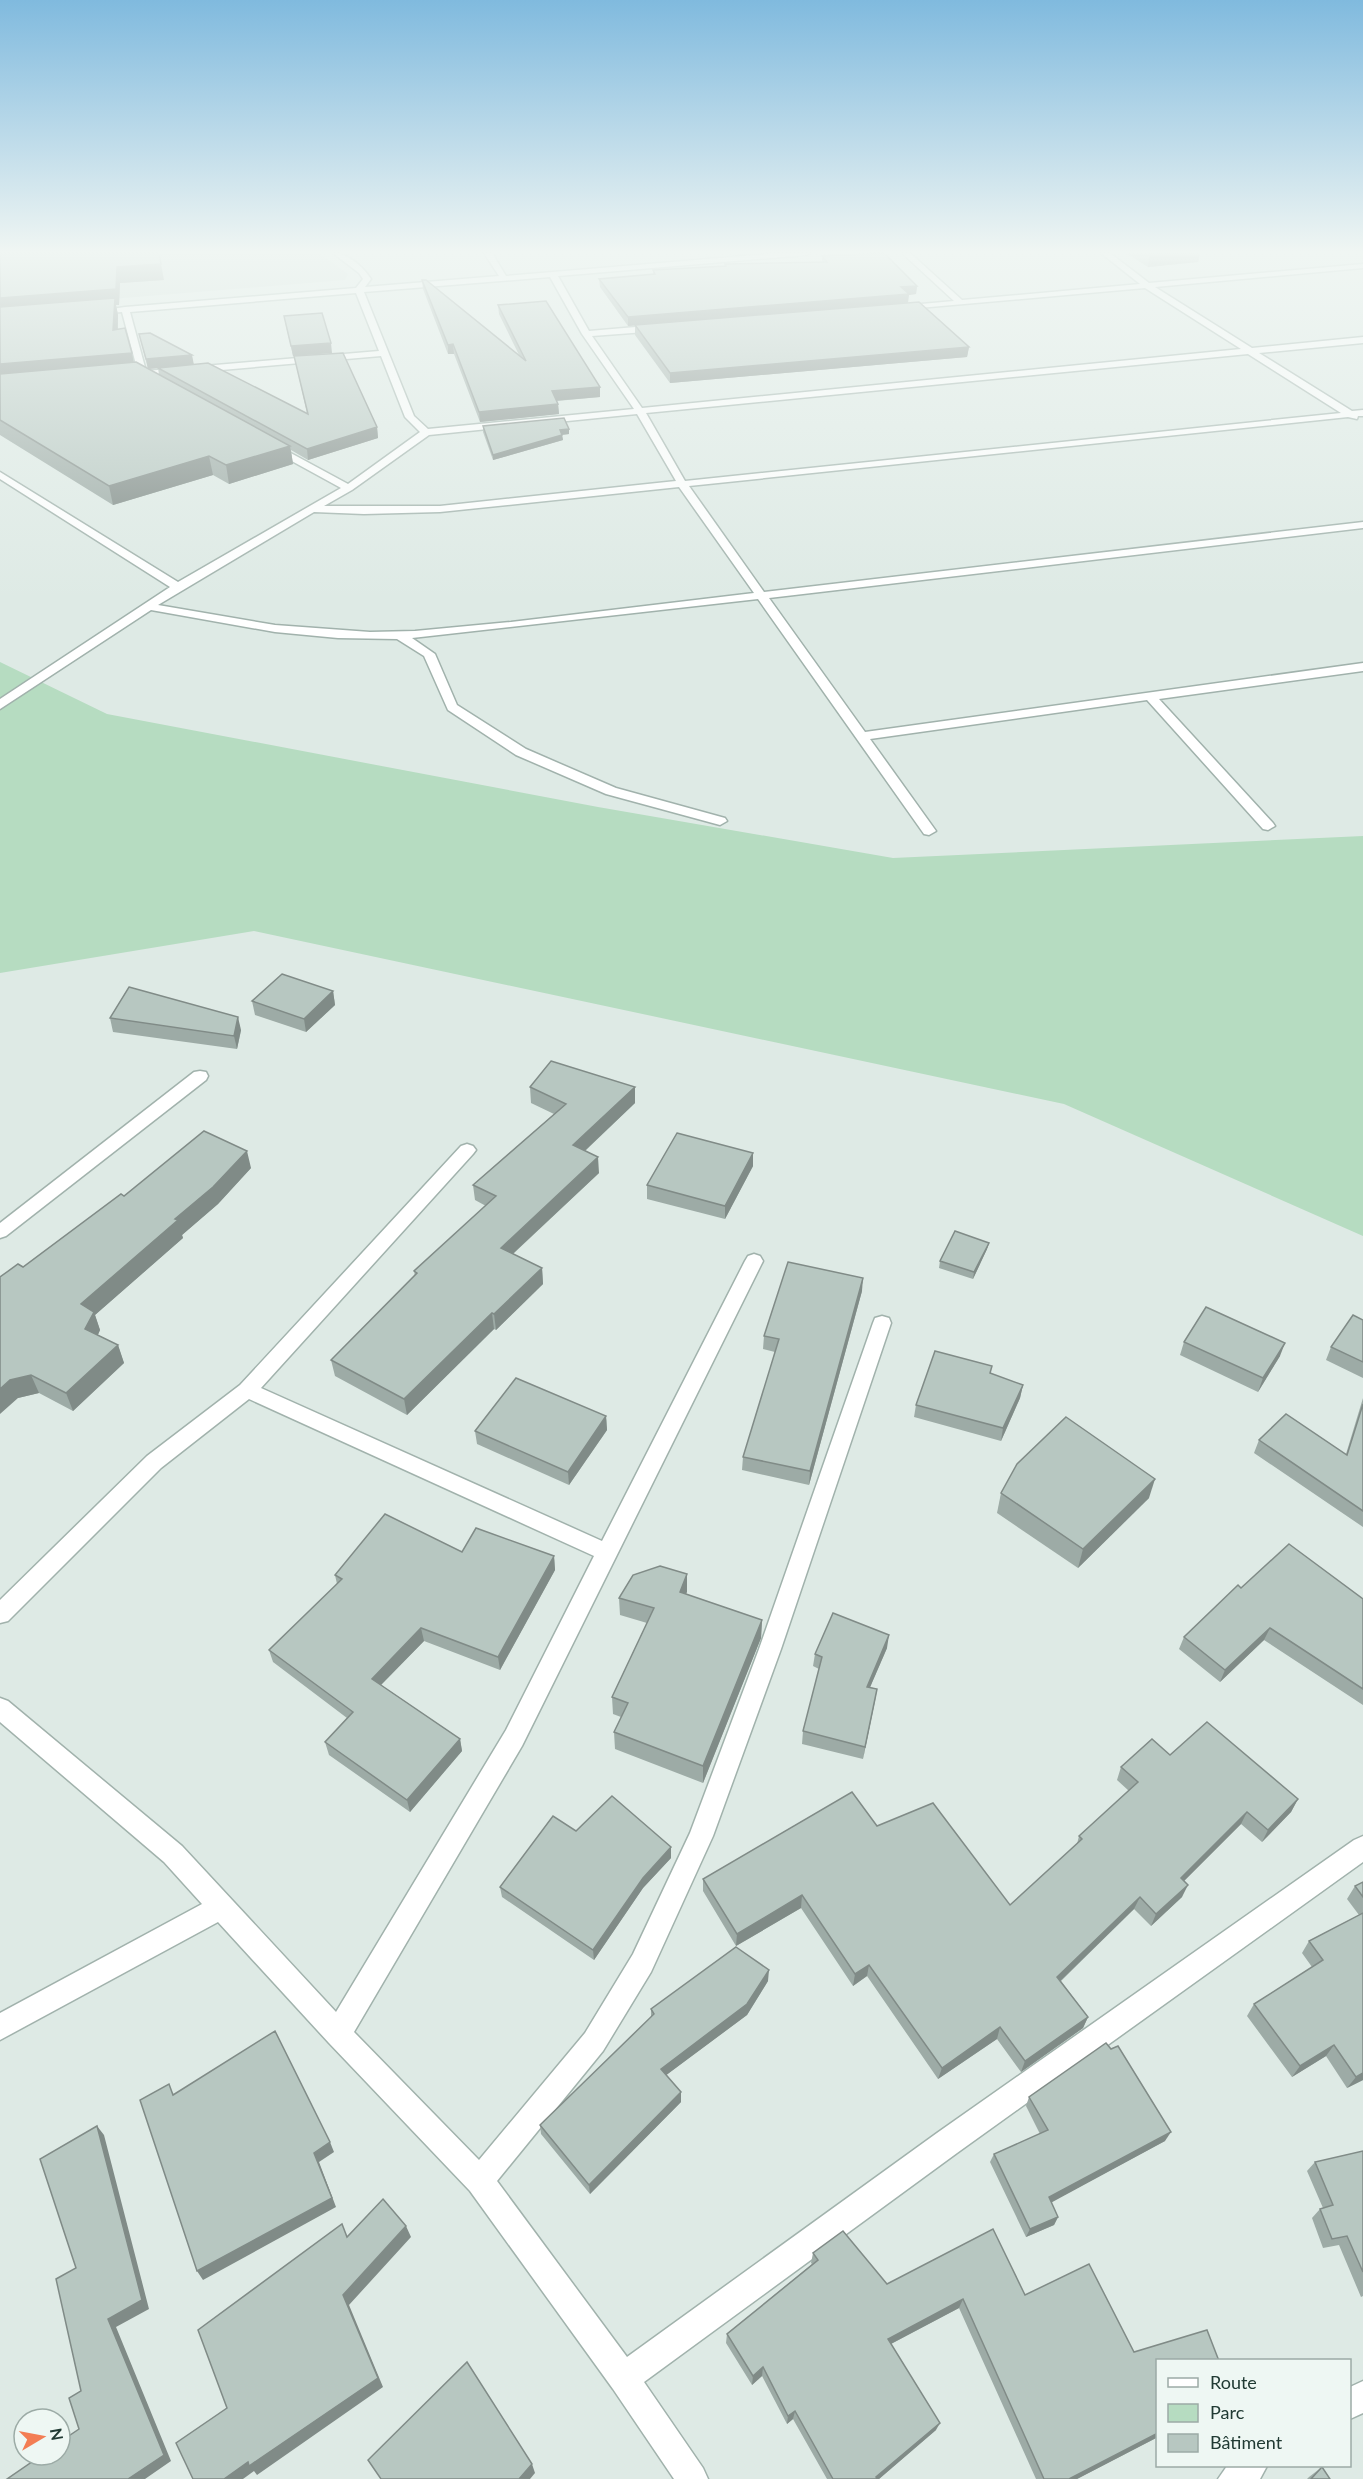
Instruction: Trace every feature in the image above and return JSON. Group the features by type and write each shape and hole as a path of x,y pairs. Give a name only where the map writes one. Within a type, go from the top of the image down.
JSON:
{"street":[{"path":"140,369 142,375 163,386"},
{"path":"119,377 211,369"},
{"path":"390,369 410,417 426,432"},
{"path":"610,369 639,410 682,484 759,596 864,736 929,831"},
{"path":"0,705 178,587 348,488 426,432 1074,369"},
{"path":"1277,369 1363,422"},
{"path":"312,508 364,511 440,509 1363,413"},
{"path":"266,442 348,488"},
{"path":"0,475 178,587"},
{"path":"151,607 235,625 298,632 399,635 511,625 1363,525"},
{"path":"399,635 429,654 452,707 521,752 611,791 720,821"},
{"path":"864,736 1363,667"},
{"path":"1151,697 1268,826"},
{"path":"0,1232 200,1076"},
{"path":"0,1614 154,1462 247,1390 467,1150"},
{"path":"338,2034 514,1738 754,1261"},
{"path":"480,2181 594,2042 642,1963 701,1836 770,1649 882,1323"},
{"path":"247,1390 606,1552"},
{"path":"0,1708 172,1854 338,2034 480,2181 624,2378 692,2479"},
{"path":"624,2378 947,2143 1363,1848"},
{"path":"0,2027 221,1907"},
{"path":"1234,2479 1251,2467"}],"green space":[{"path":"0,662 107,714 598,807 893,858 1363,836 1363,1236 1064,1104 254,931 0,973"}],"building":[{"path":"60,369 148,369 290,446 226,465 209,456 109,486 0,420 0,374"},
{"path":"159,369 219,369 308,414 297,369 350,369 377,427 307,449"},
{"path":"462,369 589,369 600,387 552,391 558,404 479,412"},
{"path":"667,369 720,369 670,373"},
{"path":"564,418 569,429 560,430 562,435 493,455 483,426"},
{"path":"282,974 333,991 304,1019 252,1001"},
{"path":"129,987 238,1017 234,1036 110,1018"},
{"path":"551,1061 635,1087 573,1145 598,1157 501,1248 542,1268 404,1399 331,1360 417,1273 414,1271 496,1196 473,1185 566,1104 530,1087"},
{"path":"204,1131 247,1151 213,1187 175,1219 178,1220 81,1304 94,1312 85,1329 118,1345 66,1393 31,1375 10,1380 0,1389 0,1277 18,1264 23,1267 121,1194 124,1196"},
{"path":"677,1133 753,1153 725,1206 647,1185"},
{"path":"955,1231 989,1243 974,1272 940,1261"},
{"path":"788,1262 863,1278 810,1471 743,1457 779,1339 764,1336"},
{"path":"1206,1307 1285,1343 1263,1378 1184,1342"},
{"path":"1353,1315 1363,1320 1363,1362 1331,1347"},
{"path":"935,1351 992,1366 990,1373 1023,1385 1003,1428 916,1405"},
{"path":"516,1378 606,1416 568,1472 475,1431"},
{"path":"1363,1404 1363,1511 1259,1440 1286,1414 1347,1455"},
{"path":"1066,1417 1155,1479 1083,1549 1001,1493 1017,1464"},
{"path":"385,1514 462,1552 476,1528 554,1556 498,1657 421,1628 372,1679 460,1739 407,1800 325,1742 353,1712 269,1650 342,1579 335,1575"},
{"path":"1289,1544 1363,1599 1363,1689 1270,1628 1225,1670 1184,1637 1238,1585 1241,1588"},
{"path":"660,1566 687,1574 680,1592 762,1620 703,1766 614,1732 628,1703 612,1697 654,1608 619,1598 633,1575"},
{"path":"833,1613 889,1635 867,1687 877,1689 865,1747 803,1731 822,1657 815,1654"},
{"path":"1207,1722 1298,1799 1268,1830 1247,1812 1181,1878 1188,1885 1156,1914 1140,1897 1057,1977 1088,2017 1025,2061 1000,2027 942,2068 869,1965 855,1974 802,1895 737,1934 703,1879 852,1792 877,1826 933,1803 1010,1905 1082,1839 1079,1836 1138,1782 1121,1767 1152,1739 1170,1755"},
{"path":"612,1796 671,1847 643,1878 593,1950 500,1887 553,1816 576,1831"},
{"path":"1363,1882 1363,1897 1355,1886"},
{"path":"1363,1913 1363,2073 1356,2077 1334,2045 1300,2066 1254,2004 1323,1960 1309,1941"},
{"path":"736,1947 769,1970 747,2004 661,2069 681,2092 589,2185 540,2125 654,2014 651,2009"},
{"path":"275,2031 330,2142 314,2153 332,2198 197,2271 140,2100 169,2084 173,2095"},
{"path":"1106,2043 1111,2049 1118,2046 1171,2132 1049,2197 1058,2217 1030,2229 994,2154 1048,2130 1029,2097"},
{"path":"97,2126 142,2300 108,2319 164,2455 128,2479 7,2479 24,2467 72,2467 72,2434 79,2429 69,2398 81,2391 56,2279 76,2268 40,2159"},
{"path":"1363,2151 1363,2272 1347,2236 1332,2239 1320,2209 1333,2205 1315,2162"},
{"path":"383,2199 406,2226 343,2295 378,2378 249,2466 248,2462 224,2479 193,2479 176,2443 227,2408 198,2330 342,2224 347,2237"},
{"path":"993,2229 1025,2295 1089,2264 1134,2352 1207,2330 1218,2359 1156,2359 1156,2434 1069,2479 1044,2479 963,2299 888,2339 940,2423 876,2477 877,2479 833,2479 795,2411 788,2416 763,2367 753,2376 727,2334 818,2260 813,2253 843,2231 887,2284"},
{"path":"467,2362 532,2464 519,2479 381,2479 368,2460"},
{"path":"1322,2467 1330,2479 1311,2479"}]}
